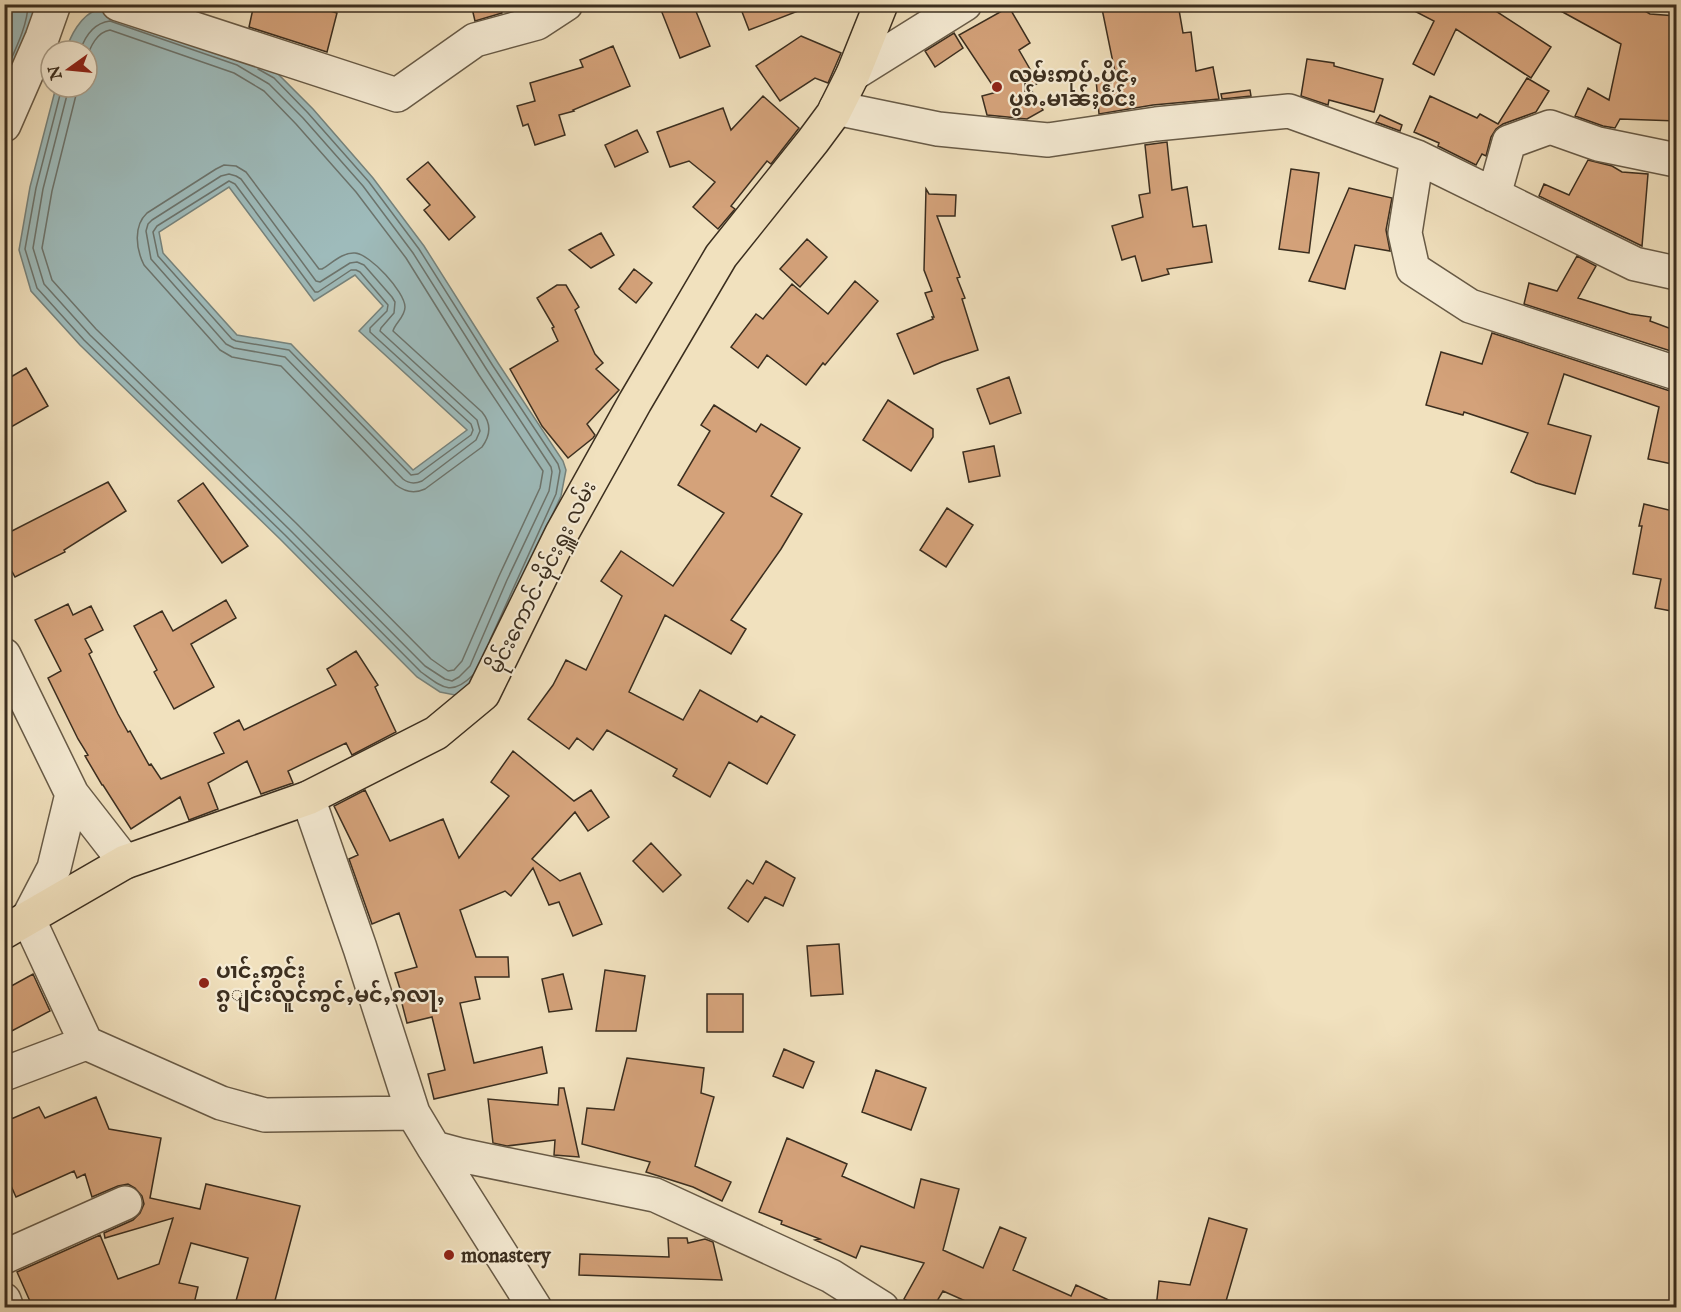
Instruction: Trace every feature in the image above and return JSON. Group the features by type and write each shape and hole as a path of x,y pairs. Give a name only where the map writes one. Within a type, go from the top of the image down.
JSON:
{"main road":[{"name":"မိုင်းကောင်-မိုင်းရှူး လမ်း","path":"16,925 125,862 308,798 436,733 483,694 562,533 635,402 721,256 833,114 853,74 881,4"}],"street":[{"path":"4,125 42,38 54,4"},
{"path":"118,4 397,95 475,40 537,23 566,4"},
{"path":"853,74 965,4"},
{"path":"836,108 938,129 1048,140 1156,124 1289,111 1417,158 1635,264 1677,273"},
{"path":"1494,195 1509,142 1551,127 1598,144 1677,160"},
{"path":"1417,158 1405,233 1413,269 1470,306 1677,374"},
{"path":"4,655 72,794 125,862"},
{"path":"72,794 54,868 16,925 86,1043 220,1103 265,1115 413,1113"},
{"path":"308,798 360,948 413,1113 534,1308"},
{"path":"4,1074 86,1043"},
{"path":"434,1148 655,1195 831,1276 882,1308"},
{"path":"4,1257 125,1203"},
{"path":"4,1300 8,1308"}],"water":[{"path":"5,5 34,5 34,13 5,91"},
{"path":"111,7 277,73 313,109 373,178 424,246 563,461 566,470 561,496 520,585 468,688 455,695 440,692 417,677 280,539 80,345 31,291 19,250 30,187 53,99 99,99 99,39 70,39 86,16 100,9","holes":["229,187 314,301 355,275 383,306 359,331 467,430 413,470 291,344 237,335 163,253 159,232"]}],"building":[{"path":"254,4 307,4 337,13 327,52 249,27"},
{"path":"471,4 500,4 502,13 475,21"},
{"path":"676,4 693,4 710,46 680,58 661,10"},
{"path":"739,4 811,4 811,6 749,30"},
{"path":"1101,4 1178,4 1183,33 1191,32 1196,71 1213,67 1219,99 1153,105 1099,114 1096,79 1116,77"},
{"path":"1401,4 1485,4 1551,47 1531,78 1456,29 1434,75 1413,64 1434,21"},
{"path":"1548,4 1633,4 1650,14 1677,16 1677,121 1620,119 1615,128 1575,116 1588,88 1609,100 1621,44"},
{"path":"1009,7 1030,43 1019,50 1038,83 1030,88 1043,110 1027,119 987,115 982,96 997,92 959,35"},
{"path":"954,33 963,48 935,67 925,51"},
{"path":"801,36 841,53 828,83 815,78 780,101 756,66"},
{"path":"613,46 630,86 574,111 559,115 565,135 535,145 528,124 523,126 517,106 535,101 530,83 583,67 580,60"},
{"path":"1307,59 1334,63 1334,66 1383,79 1374,112 1329,100 1328,105 1301,96"},
{"path":"1527,78 1549,91 1536,112 1503,124 1496,129 1491,137 1486,156 1482,154 1476,165 1438,146 1439,143 1414,132 1430,96 1477,118 1480,114 1498,124"},
{"path":"1250,90 1251,96 1222,99 1221,94"},
{"path":"763,96 799,128 771,164 767,161 731,206 735,209 718,229 693,207 715,182 689,161 670,167 657,132 723,108 731,130"},
{"path":"1380,115 1402,125 1400,131 1376,122"},
{"path":"637,130 648,152 615,167 605,145"},
{"path":"1167,142 1172,190 1187,187 1193,227 1206,225 1212,262 1167,269 1169,274 1142,281 1135,256 1122,260 1112,226 1143,217 1139,195 1150,193 1145,145"},
{"path":"1588,160 1612,166 1622,172 1648,174 1642,246 1539,196 1544,184 1569,195"},
{"path":"428,162 475,217 449,240 424,210 430,205 407,179"},
{"path":"1291,169 1319,173 1309,253 1279,249"},
{"path":"1349,188 1392,198 1386,230 1390,251 1355,245 1345,289 1309,281"},
{"path":"926,189 929,194 956,195 955,216 937,216 960,277 957,278 965,298 962,299 978,350 914,374 897,334 934,317 925,293 932,291 924,270"},
{"path":"601,233 614,255 591,268 569,250"},
{"path":"807,239 827,257 800,287 780,269"},
{"path":"1577,256 1596,266 1578,298 1630,314 1651,317 1650,321 1677,331 1677,353 1524,304 1529,283 1557,291"},
{"path":"634,269 652,283 636,303 619,289"},
{"path":"855,281 878,301 806,385 767,355 758,368 731,347 756,314 763,319 792,284 828,314"},
{"path":"557,285 566,285 579,307 575,310 595,354 603,363 596,369 619,390 587,424 595,435 593,438 568,458 542,426 510,369 558,341 552,328 554,327 537,298"},
{"path":"1492,333 1670,391 1677,391 1677,465 1648,459 1659,407 1564,374 1548,424 1591,436 1575,494 1536,483 1511,472 1528,433 1464,412 1463,415 1426,405 1441,352 1482,364"},
{"path":"26,368 48,406 4,431 4,381"},
{"path":"1009,377 1021,413 990,424 977,389"},
{"path":"888,400 933,429 933,437 911,471 863,440"},
{"path":"714,405 756,432 761,424 800,448 771,496 802,514 781,549 731,620 746,629 731,654 665,615 629,692 683,720 700,690 757,722 761,716 795,735 767,784 729,762 710,797 673,776 677,769 607,730 593,750 577,738 569,749 528,719 553,685 566,660 586,670 622,596 601,581 621,551 673,586 724,513 678,485 710,431 701,425"},
{"path":"994,446 1000,476 969,482 963,452"},
{"path":"108,482 126,511 64,550 65,552 15,577 4,557 4,535"},
{"path":"203,483 248,546 222,563 178,501"},
{"path":"1644,504 1677,512 1677,612 1655,608 1661,579 1633,574"},
{"path":"947,508 973,525 946,567 920,550"},
{"path":"226,600 236,618 191,644 214,687 174,709 154,672 157,670 134,626 162,611 173,631"},
{"path":"68,604 73,615 91,606 103,630 85,639 92,652 89,654 128,732 130,731 149,765 151,764 161,779 224,753 214,733 239,720 244,730 336,685 327,669 356,651 378,685 375,687 396,732 352,755 346,743 288,771 293,783 261,794 247,761 208,783 218,809 189,820 180,797 131,829 85,756 88,755 48,678 61,671 35,620"},
{"path":"513,751 574,801 591,790 609,817 588,831 575,812 532,859 560,881 580,873 602,924 573,936 559,902 549,905 533,868 511,896 505,891 460,910 476,957 508,957 509,977 475,977 480,999 460,1003 474,1063 542,1047 547,1073 434,1099 428,1074 445,1070 432,1017 407,1023 395,973 417,967 399,913 372,924 349,859 358,855 334,806 365,790 390,841 443,819 459,858 509,796 491,782"},
{"path":"651,843 681,875 663,892 633,861"},
{"path":"766,861 795,878 783,906 765,897 748,922 728,908 747,880 753,884"},
{"path":"839,944 843,994 811,996 807,946"},
{"path":"605,970 645,976 636,1031 596,1031"},
{"path":"33,974 50,1011 4,1035 4,990"},
{"path":"563,974 572,1009 549,1012 542,979"},
{"path":"707,994 743,994 743,1032 707,1032"},
{"path":"784,1049 814,1062 803,1088 773,1076"},
{"path":"627,1058 704,1068 701,1093 714,1097 695,1166 731,1182 722,1201 693,1187 646,1172 650,1162 582,1144 587,1108 614,1110"},
{"path":"876,1070 926,1088 911,1130 862,1112"},
{"path":"559,1088 564,1088 579,1157 554,1155 555,1140 507,1146 493,1143 488,1099 558,1105"},
{"path":"96,1097 109,1129 161,1138 150,1198 200,1209 206,1184 300,1206 273,1308 234,1308 248,1258 191,1243 179,1283 198,1287 193,1308 33,1308 17,1272 100,1235 118,1279 159,1264 173,1218 105,1238 104,1233 133,1220 140,1213 144,1204 142,1196 128,1184 92,1197 85,1174 77,1178 74,1171 16,1197 11,1186 4,1189 4,1122 39,1107 45,1118"},
{"path":"787,1138 847,1164 842,1176 914,1208 921,1179 959,1189 943,1250 983,1268 1000,1227 1026,1238 1013,1270 1071,1296 1076,1285 1126,1308 981,1308 943,1291 933,1308 920,1308 904,1299 924,1263 861,1246 856,1258 759,1212"},
{"path":"1209,1218 1247,1229 1224,1308 1156,1308 1159,1281 1190,1285"},
{"path":"668,1238 687,1238 688,1243 705,1239 713,1242 722,1280 579,1275 580,1254 669,1257"}],"place":[{"name":"လုမ်းဢုပ်ႉပိူင်ႇ ပွၵ်ႉမၢၼ်ႈဝဵင်း","path":"997,87"},
{"name":"ပၢင်ႇဢွင်ႈ ၵွျင်းလူင်ဢွင်ႇမင်ႇၵလႃႇ","path":"204,983"},
{"name":"monastery","path":"449,1255"}]}
